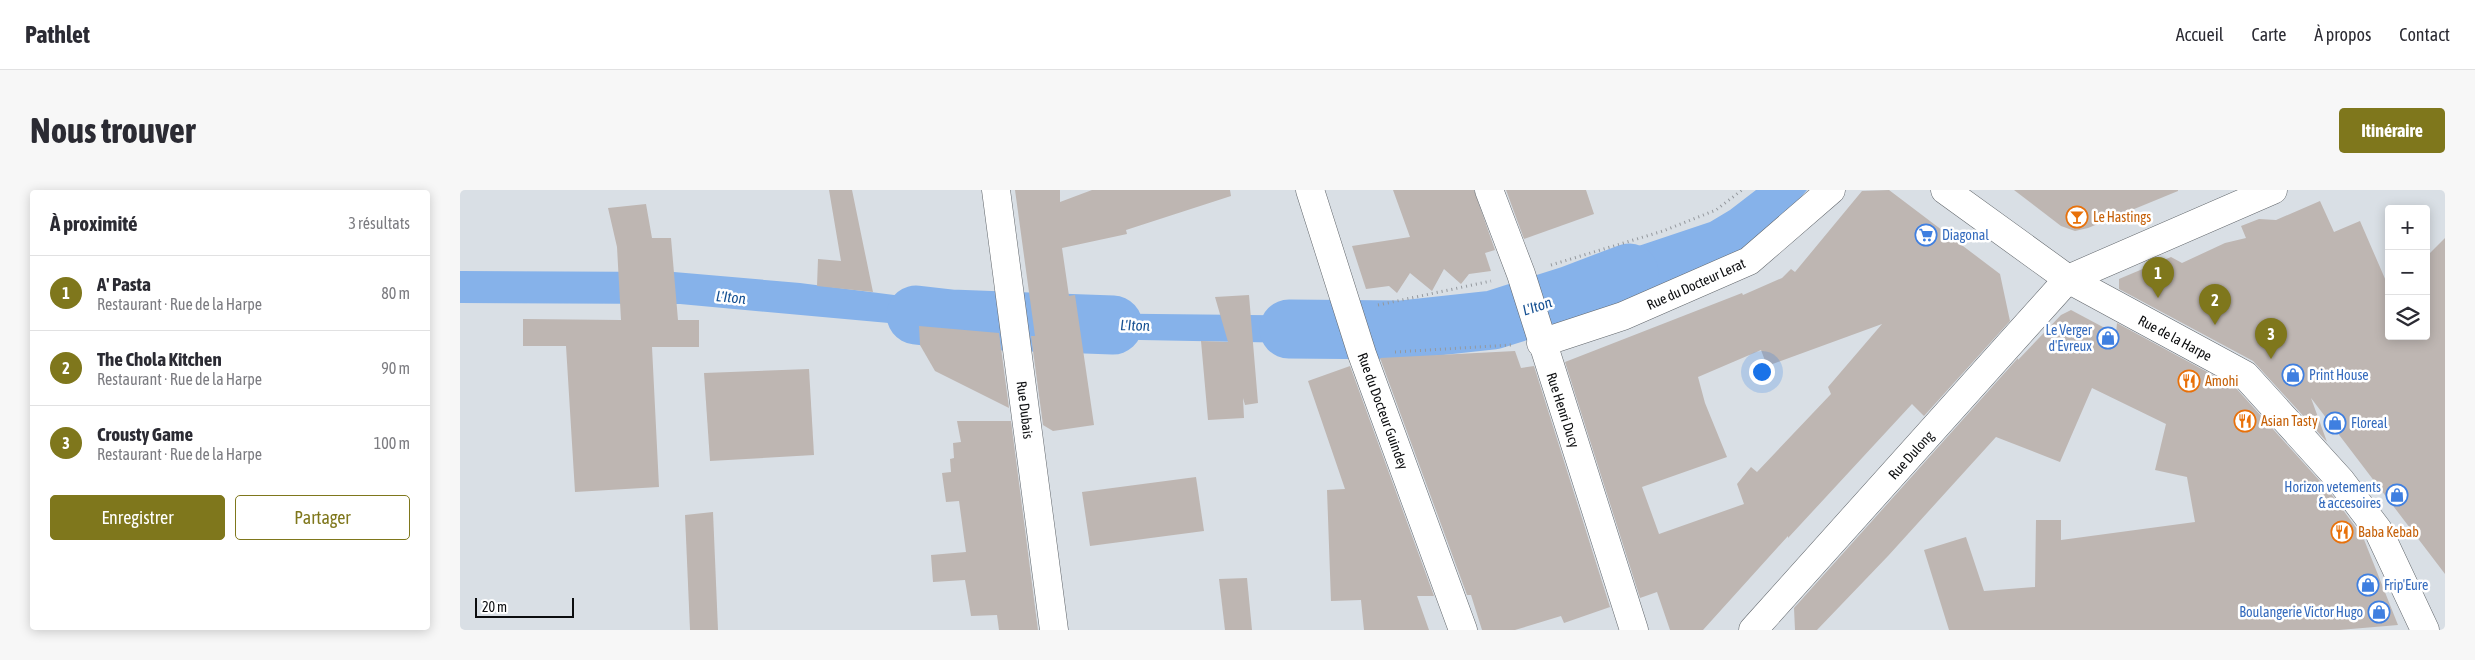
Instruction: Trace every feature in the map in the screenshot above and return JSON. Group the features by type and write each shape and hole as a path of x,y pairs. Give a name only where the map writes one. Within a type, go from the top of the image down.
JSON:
{"street":[{"name":"Rue Dubais","path":"996,190 1054,630"},
{"name":"Rue du Docteur Guindey","path":"1310,190 1362,354 1463,630"},
{"name":"Rue Henri Ducy","path":"1490,190 1521,274 1541,343 1634,630"},
{"name":"Rue du Docteur Lerat","path":"1541,343 1623,316 1749,261 1830,190"},
{"name":"Rue de la Harpe","path":"1946,190 2068,279 2244,375 2341,481 2378,530 2425,630"},
{"path":"2068,279 2273,190"},
{"name":"Rue Dulong","path":"1753,630 2068,279"}],"path":[{"path":"1348,310 1427,296 1521,274 1663,231 1716,210 1742,190"},
{"path":"1362,354 1541,343"}],"water":[{"path":"1756,190 1807,190 1782,220 1752,243 1723,260 1660,285 1560,319 1546,277 1710,222 1730,210"},
{"path":"460,271 674,272 800,283 996,308 999,333 680,304 460,303"},
{"path":"1499,294 1513,335 1384,343 1375,315 1417,308 1416,305"},
{"path":"1063,313 1338,316 1348,344 1036,338"}],"building":[{"path":"829,190 852,190 873,292 817,286 818,259 841,261"},
{"path":"1015,190 1060,190 1060,202 1092,190 1230,190 1231,196 1126,230 1127,234 1062,248 1069,296 1075,295 1094,425 1053,431 1043,425 1031,336 1035,336"},
{"path":"1393,190 1474,190 1495,250 1485,253 1491,271 1469,274 1461,284 1444,269 1432,291 1410,273 1397,293 1389,286 1366,289 1352,246 1410,237"},
{"path":"1506,190 1586,190 1594,214 1524,239"},
{"path":"1889,190 2000,274 2010,321 1924,416 1912,404 1703,630 1670,630 1657,592 1640,598 1565,362 1742,293 1743,295 1782,278 1791,269 1795,272 1862,191","holes":["1882,324 1828,387 1831,394 1757,472 1751,467 1737,484 1744,504 1659,534 1642,487 1727,457 1705,403 1698,377 1761,350 1767,366"]},
{"path":"2014,190 2178,191 2088,228 2075,231 2061,226"},
{"path":"2320,201 2334,232 2360,221 2385,279 2385,340 2430,340 2430,253 2445,238 2445,574 2311,398 2327,442 2253,361 2119,289 2119,279 2171,257 2182,263 2225,243 2246,238 2241,226 2259,219 2276,220"},
{"path":"646,204 652,238 671,238 678,320 699,320 699,347 652,347 659,487 575,492 566,346 523,346 523,319 621,320 617,247 608,208"},
{"path":"1249,295 1258,403 1245,405 1243,398 1244,418 1208,420 1201,341 1228,342 1215,297"},
{"path":"2071,310 2116,334 2117,323 2235,387 2329,491 2363,537 2398,625 2339,630 1949,630 1924,550 1966,537 1984,591 2035,587 2036,520 2061,520 2061,540 2195,522 2187,477 2155,470 2166,424 2092,388 2060,462 1996,437 1888,556 1817,630 1795,630 1794,608 2018,358 2018,360 2061,315"},
{"path":"919,326 999,333 1009,408 935,371 920,345"},
{"path":"1515,351 1521,368 1534,366 1610,607 1564,623 1561,616 1515,630 1482,630 1471,595 1467,595 1380,358"},
{"path":"1350,366 1434,596 1417,596 1429,630 1364,630 1361,600 1331,601 1327,490 1345,489 1308,381"},
{"path":"809,369 814,455 710,461 704,373"},
{"path":"957,421 1011,421 1038,630 999,630 997,615 971,616 965,580 933,582 931,555 966,552 959,501 946,502 942,473 951,472 950,459 954,458 953,443 961,442"},
{"path":"1196,477 1204,531 1090,546 1082,492"},
{"path":"713,512 718,630 690,630 685,515"},
{"path":"1247,578 1252,630 1225,630 1219,579"}],"waterway":[{"name":"L'Iton","path":"1289,329 1401,330 1493,320 1571,295 1629,273"},
{"name":"L'Iton","path":"916,315 951,319 1113,325"}],"place":[{"name":"Le Hastings","path":"2077,217"},
{"name":"Diagonal","path":"1926,235"},
{"name":"A' Pasta","path":"2158,298"},
{"name":"The Chola Kitchen","path":"2215,325"},
{"name":"Le Verger d'Evreux","path":"2108,338"},
{"name":"Crousty Game","path":"2271,359"},
{"name":"Print House","path":"2293,375"},
{"name":"Amohi","path":"2189,381"},
{"name":"Asian Tasty","path":"2245,421"},
{"name":"Floreal","path":"2335,423"},
{"name":"Horizon vetements & accesoires","path":"2397,495"},
{"name":"Baba Kebab","path":"2342,532"},
{"name":"Frip'Eure","path":"2368,585"},
{"name":"Boulangerie Victor Hugo","path":"2379,612"}]}
